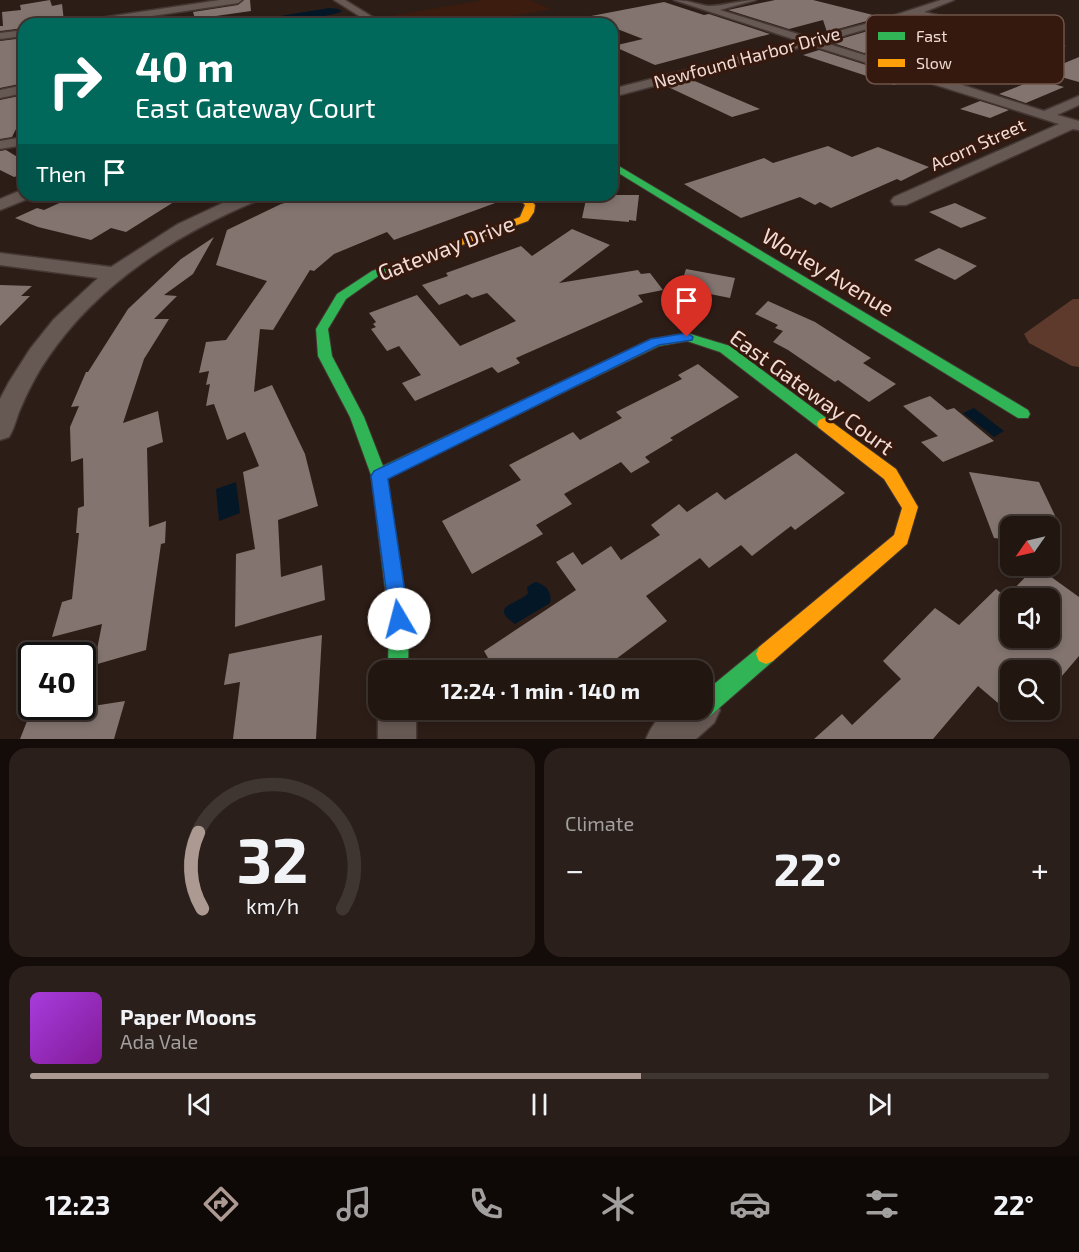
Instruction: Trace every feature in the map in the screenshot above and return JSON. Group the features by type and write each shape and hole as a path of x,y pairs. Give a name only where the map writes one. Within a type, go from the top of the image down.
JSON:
{"street":[{"path":"120,18 238,0"},
{"path":"339,0 369,18"},
{"path":"679,0 866,59"},
{"path":"709,9 751,0"},
{"name":"Newfound Harbor Drive","path":"903,15 950,0"},
{"path":"914,12 926,15"},
{"name":"Newfound Harbor Drive","path":"618,91 866,25"},
{"path":"0,36 18,34"},
{"path":"947,84 1076,124"},
{"path":"0,94 18,90"},
{"name":"Acorn Street","path":"1045,115 1079,100"},
{"name":"Acorn Street","path":"900,201 1076,124"},
{"path":"0,145 18,142"},
{"name":"Worley Avenue","path":"618,169 1023,414"},
{"path":"0,205 18,197"},
{"path":"0,430 12,401 44,347 65,321 116,274 184,228 242,201"},
{"name":"Gateway Drive","path":"398,660 399,619 379,476 357,417 325,356 322,329 341,297 376,273 524,219 529,212 530,205 526,201"},
{"path":"0,259 116,274"},
{"name":"East Gateway Court","path":"379,476 656,342 687,337 725,349 890,474 910,507 901,539 713,699"},
{"path":"397,720 397,739"},
{"path":"666,739 688,720"}],"shaded area":[{"path":"485,0 529,0 551,9 501,18 379,18"},
{"path":"1073,299 1079,299 1079,367 1072,366 1029,343 1024,334"}],"water":[{"path":"329,8 339,9 342,12 316,18 268,18"},
{"path":"974,408 1004,431 994,437 963,413"},
{"path":"236,482 240,513 219,521 216,489"},
{"path":"535,582 547,589 551,599 550,603 515,624 507,618 504,613 505,609 524,597 528,593 527,587"}],"building":[{"path":"50,0 52,6 62,4 64,18 18,18 18,29 0,31 0,26 3,26 2,12 21,10 20,5"},
{"path":"244,0 250,0 251,11 202,18 195,18 193,12 238,5"},
{"path":"775,0 813,0 873,15 866,15 866,21 827,32 823,20 789,29 728,10"},
{"path":"664,2 770,34 655,65 618,48 618,45 643,39 618,29 618,18 586,17"},
{"path":"866,32 866,52 830,42"},
{"path":"18,39 18,84 0,88 0,41"},
{"path":"819,50 866,65 866,76 803,55"},
{"path":"1079,57 1079,82 1064,78 1064,63"},
{"path":"690,79 760,109 732,117 666,86"},
{"path":"1024,84 1054,84 1064,87 1026,103 999,94"},
{"path":"18,96 18,125 12,137 0,139 0,100"},
{"path":"980,101 1009,110 990,118 960,109"},
{"path":"828,146 852,157 878,147 929,167 901,181 897,179 831,208 820,202 815,205 800,197 741,218 684,184 764,158 773,163"},
{"path":"6,150 18,157 18,176 14,177 0,170 0,151"},
{"path":"618,195 639,195 636,221 582,218 586,201 618,201"},
{"path":"64,201 175,201 126,232 111,228 91,240 38,227 15,218 37,208 44,210"},
{"path":"292,201 501,201 394,240 387,232 334,254 314,271 310,270 273,330 260,329 254,392 272,385 305,454 318,506 278,520 281,577 322,565 325,600 235,627 236,554 255,549 243,472 259,466 245,432 227,440 214,404 206,406 210,384 206,385 209,371 199,373 206,342 226,340 267,281 216,265 227,230 281,204"},
{"path":"955,203 987,218 961,228 929,212"},
{"path":"572,229 610,245 559,283 638,270 641,274 650,273 663,290 638,295 643,302 516,358 520,363 498,373 492,367 415,401 402,383 421,375 399,346 387,351 371,329 376,327 373,324 376,322 369,313 417,295 460,346 516,321 487,293 472,298 467,294 439,305 422,285 448,276 446,273 521,246 532,256"},
{"path":"214,237 193,274 164,295 177,296 154,319 169,319 144,359 123,423 158,411 163,442 147,448 149,527 166,521 165,543 161,544 146,650 96,664 102,624 52,637 62,602 72,599 79,533 76,533 78,508 84,506 83,458 71,462 70,427 79,406 71,407 86,372 128,309 181,259"},
{"path":"939,248 977,266 955,280 914,260"},
{"path":"686,269 735,278 730,298 680,288"},
{"path":"0,285 32,286 21,296 30,296 0,326"},
{"path":"768,301 815,322 871,358 863,363 896,384 869,402 838,380 835,382 773,342 783,331 775,328 778,325 755,314"},
{"path":"698,364 739,397 670,438 673,440 645,457 650,462 631,473 621,462 564,494 572,504 536,525 543,534 472,574 442,521 521,480 509,465 573,432 580,440 622,418 616,412 682,379 678,375"},
{"path":"930,396 947,410 954,408 994,441 943,462 921,442 938,436 903,406"},
{"path":"796,453 845,493 795,530 791,526 752,556 741,545 709,568 700,558 646,596 667,621 615,660 489,660 484,651 576,590 556,562 573,552 582,565 611,546 621,560 660,535 651,525 679,504 687,512 717,492 725,500"},
{"path":"969,472 1039,482 1055,516 1000,516 1000,539 994,538"},
{"path":"1026,576 1050,576 1079,597 1079,656 1060,678 1060,660 1000,660 1000,705 978,686 933,739 814,739 842,714 852,725 901,679 883,661 935,608 959,625 996,589 1000,592 1000,648 1060,648 1060,588 1015,588"},
{"path":"322,635 316,739 233,739 240,682 224,685 229,654"},
{"path":"125,701 114,739 20,739 27,720 96,720 96,706"}],"traffic: fast":[{"path":"618,169 1023,414"},
{"path":"398,660 399,619 379,475 357,417 325,356 322,329 341,297 376,273 409,261"},
{"path":"379,475 656,342 687,337 725,349 824,424"},
{"path":"713,699 766,654"}],"traffic: slow":[{"path":"409,261 524,219 529,212 530,205 526,201"},
{"path":"766,654 901,539 910,507 890,474 824,424"}],"route":[{"path":"399,619 379,476 656,342 687,337"}]}
